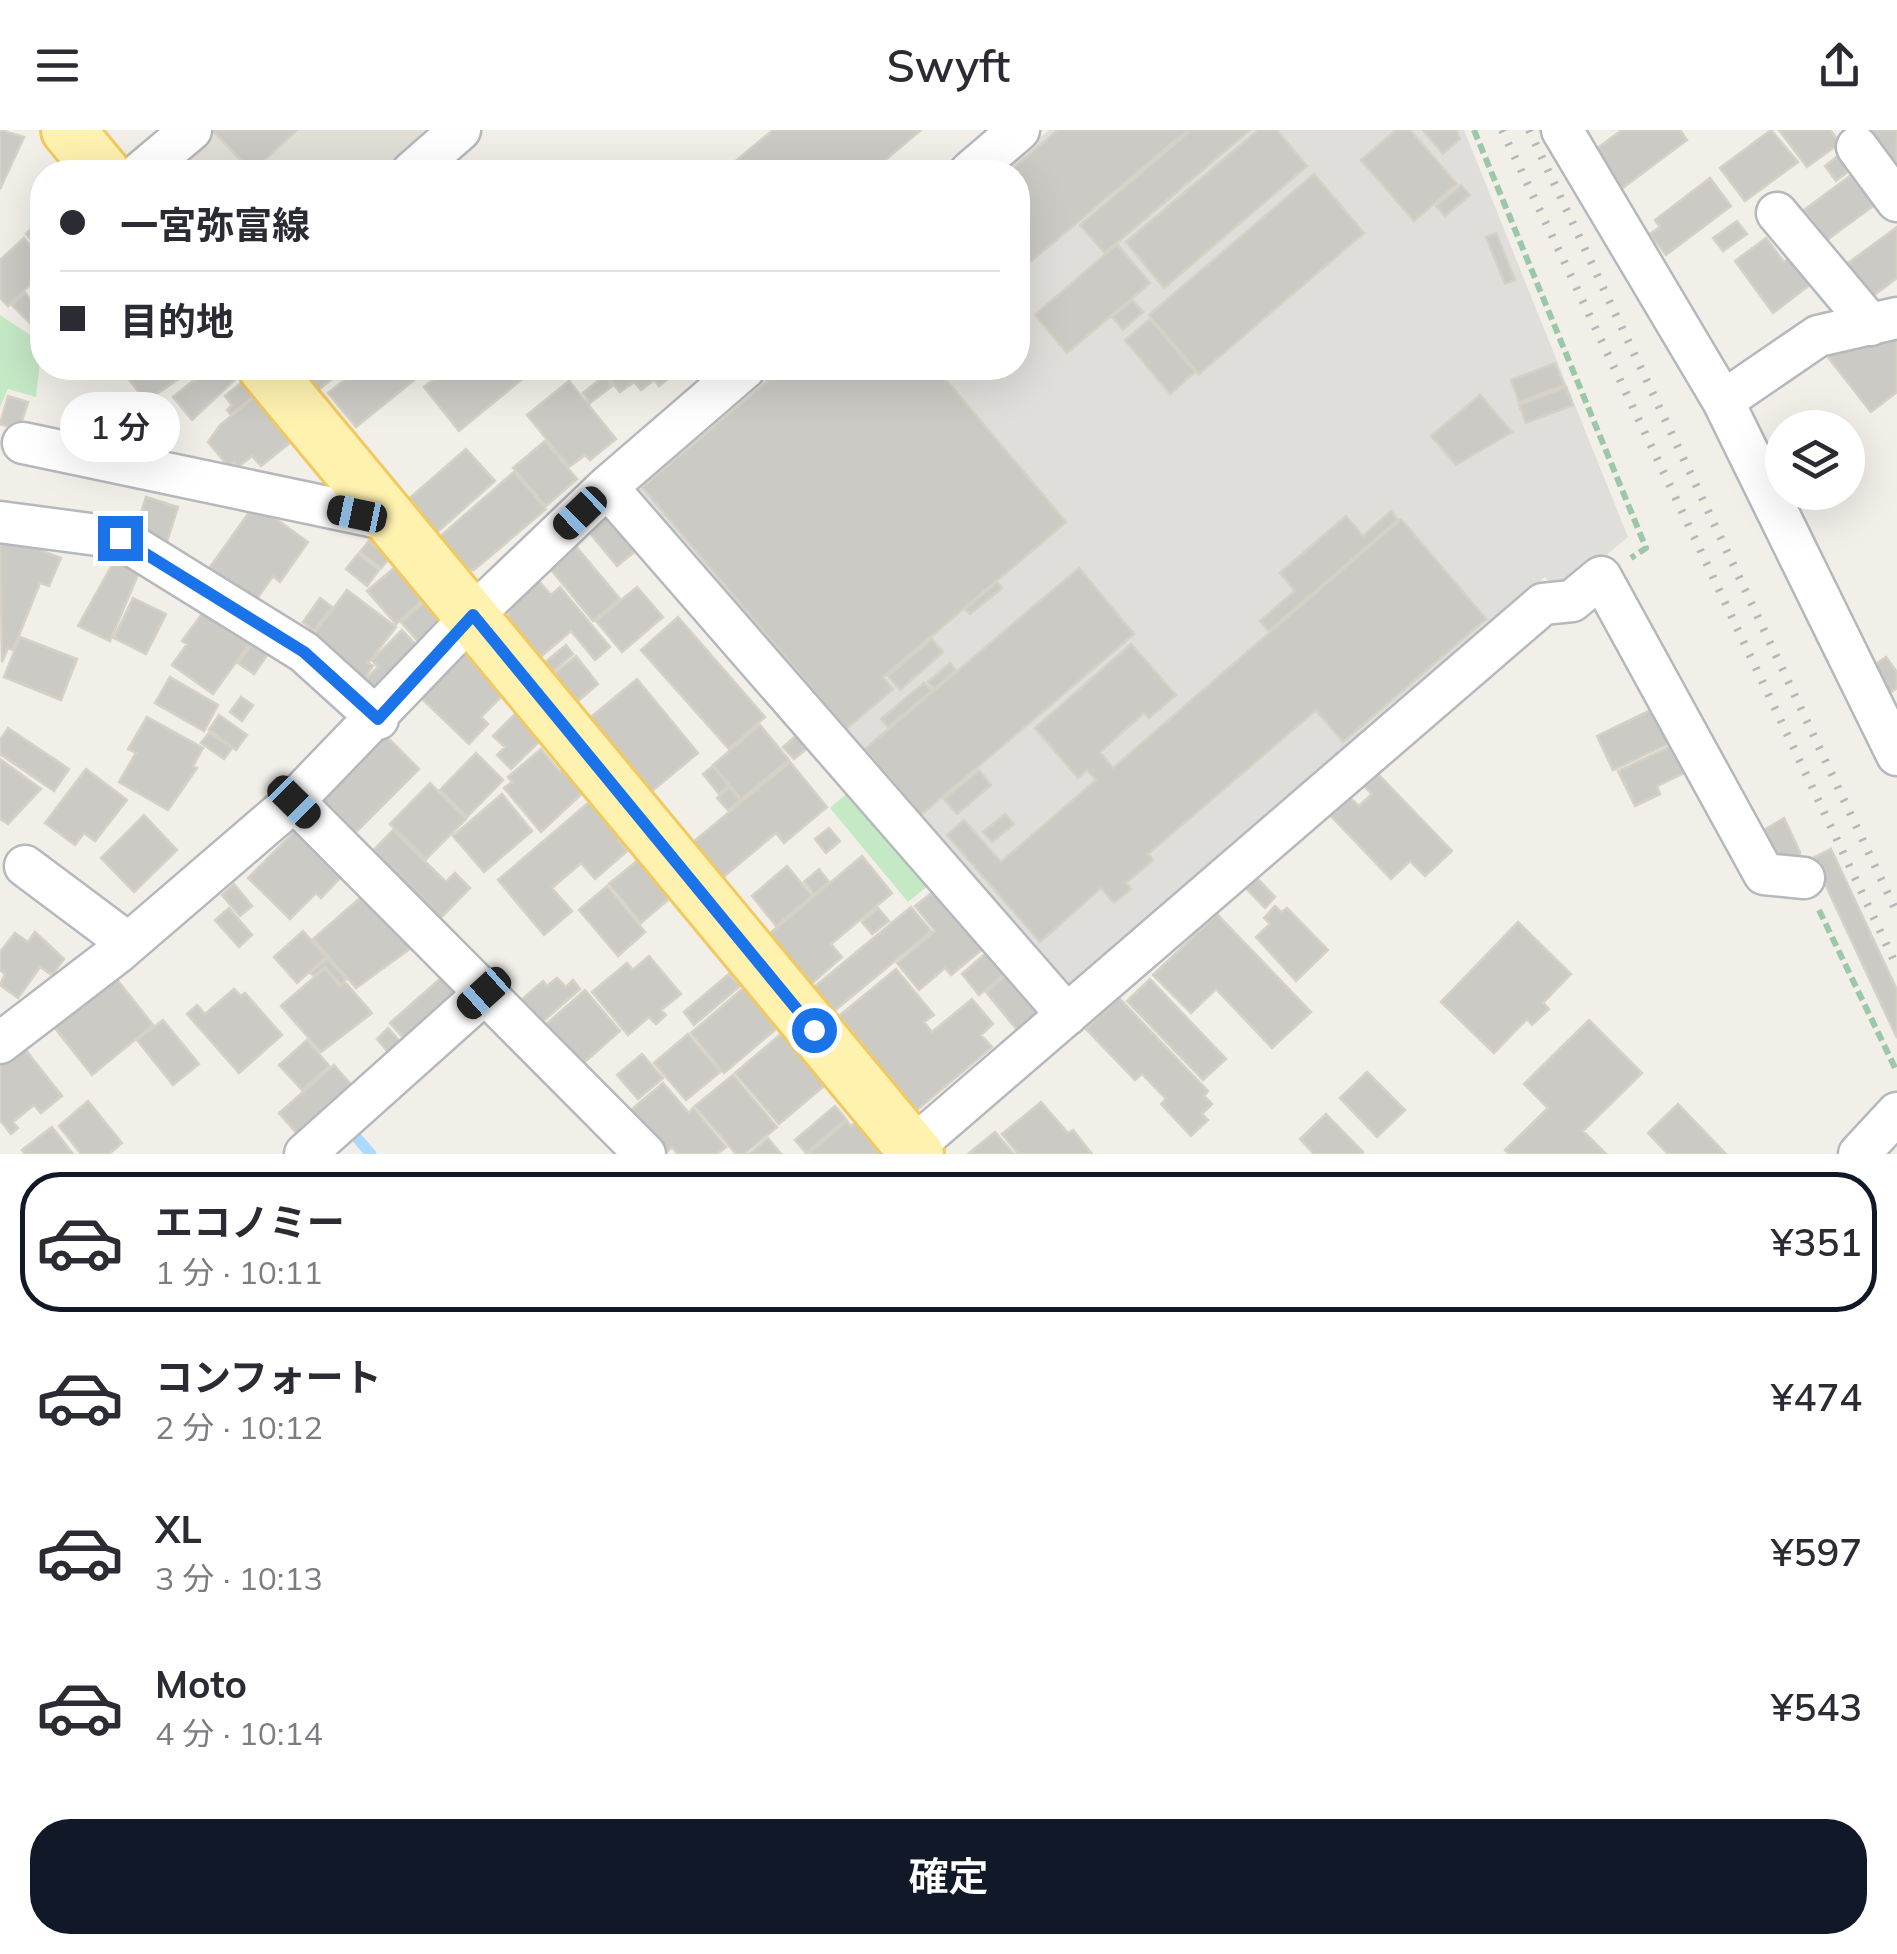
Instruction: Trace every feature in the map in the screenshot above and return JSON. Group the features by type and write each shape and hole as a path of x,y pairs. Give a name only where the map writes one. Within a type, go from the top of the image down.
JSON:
{"main road":[{"path":"68,130 93,160"},
{"path":"275,380 914,1151"}],"street":[{"path":"156,160 192,130"},
{"path":"426,160 460,130"},
{"path":"984,160 1019,130"},
{"path":"1562,130 1723,401 1897,755"},
{"path":"1856,147 1897,201"},
{"path":"1778,214 1884,322"},
{"path":"1723,401 1818,336 1884,322"},
{"path":"6,1030 128,944 294,802 378,719 473,615 606,487 730,380"},
{"path":"23,442 394,521"},
{"path":"606,487 1068,1015"},
{"path":"0,522 120,538 304,652 378,719"},
{"path":"914,1151 1542,604 1572,601 1600,577 1764,874 1804,878"},
{"path":"294,802 645,1154"},
{"path":"24,866 128,944"},
{"path":"305,1154 484,993"},
{"path":"1859,1154 1897,1114"}],"path":[{"path":"1474,130 1646,548 1600,577"},
{"path":"1804,878 1897,1072"}],"shaded area":[{"path":"203,130 444,130 410,160 171,160"},
{"path":"1049,130 1464,130 1628,537 1568,587 1554,588 1545,577 1068,993 627,493 760,380 1030,380 1030,160 1014,160"}],"green space":[{"path":"0,315 30,335 30,380 38,380 36,397 8,389 0,407"},
{"path":"858,784 936,879 908,902 830,808"}],"building":[{"path":"0,130 24,137 0,189"},
{"path":"212,130 297,130 265,160 241,160"},
{"path":"773,130 921,130 885,160 737,160"},
{"path":"1058,130 1188,130 1030,262 1030,160 1022,160"},
{"path":"1191,130 1250,130 1105,253 1080,225"},
{"path":"1258,130 1277,130 1307,166 1164,288 1126,242"},
{"path":"1396,130 1410,130 1457,184 1414,221 1361,160"},
{"path":"1423,130 1456,130 1460,139 1443,154"},
{"path":"1622,130 1680,130 1687,140 1616,193 1588,155"},
{"path":"1771,130 1798,162 1745,201 1720,168"},
{"path":"1779,130 1830,130 1840,143 1807,167"},
{"path":"1874,130 1897,130 1897,180 1865,137"},
{"path":"1848,148 1859,163 1836,181 1825,166"},
{"path":"1862,167 1884,198 1827,240 1804,210"},
{"path":"1314,174 1364,233 1199,374 1149,315"},
{"path":"1710,178 1731,206 1666,255 1650,234 1660,227 1655,220"},
{"path":"1461,185 1470,195 1445,216 1436,206"},
{"path":"1737,221 1747,234 1723,251 1713,238"},
{"path":"1897,227 1897,278 1869,299 1844,266"},
{"path":"1496,233 1515,280 1505,284 1486,237"},
{"path":"24,238 30,245 30,285 8,306 0,298 0,260"},
{"path":"1766,238 1784,262 1791,257 1811,284 1773,313 1735,261"},
{"path":"1117,244 1150,283 1067,353 1035,315"},
{"path":"25,293 30,298 30,323 12,305"},
{"path":"1132,300 1143,312 1123,330 1112,317"},
{"path":"1150,319 1195,372 1170,394 1125,340"},
{"path":"1897,335 1897,392 1871,412 1827,356"},
{"path":"1555,363 1564,385 1519,402 1511,380"},
{"path":"129,380 177,380 146,401"},
{"path":"194,380 235,380 192,420 173,397"},
{"path":"245,380 259,392 231,415 227,410 232,405 225,396"},
{"path":"308,380 331,380 317,391"},
{"path":"345,380 414,380 356,427 328,393"},
{"path":"433,380 521,380 459,431 424,387"},
{"path":"599,380 607,380 612,386 590,403 583,393"},
{"path":"610,380 654,380 641,390 634,382 620,392"},
{"path":"769,380 946,380 1066,522 883,677 893,689 846,729 642,487"},
{"path":"569,381 616,439 590,460 585,455 569,467 527,415"},
{"path":"1566,387 1573,405 1526,423 1519,405"},
{"path":"260,393 296,438 261,466 252,456 238,467 234,462 228,466 208,442 220,425"},
{"path":"1480,395 1512,432 1456,465 1431,436"},
{"path":"8,396 28,402 19,430 0,424"},
{"path":"545,441 577,479 546,506 513,468"},
{"path":"466,449 495,481 434,535 405,502"},
{"path":"514,472 546,509 474,570 464,569 437,539"},
{"path":"146,497 178,507 166,545 134,535"},
{"path":"255,504 308,542 280,582 273,576 254,603 208,570"},
{"path":"614,510 643,545 617,566 588,531"},
{"path":"1391,511 1398,520 1269,631 1260,621 1295,591 1280,573 1346,516 1363,536"},
{"path":"1401,519 1486,619 1343,742 1316,710 1148,854 1153,860 1126,883 1131,889 1114,903 1101,888 1040,942 947,835 964,820 1001,862 1096,780 1087,770 1078,778 1035,728 1131,644 1176,695 1149,718 1144,713 1100,752 1113,768"},
{"path":"0,534 45,545 42,551 61,558 49,586 40,583 13,650 8,648 2,662"},
{"path":"369,541 390,558 381,568 360,552"},
{"path":"574,544 620,599 593,621 548,566"},
{"path":"358,554 379,570 367,586 346,569"},
{"path":"115,560 139,572 110,641 78,626"},
{"path":"399,564 427,596 396,624 367,591"},
{"path":"1079,568 1134,634 921,815 865,749"},
{"path":"538,580 551,595 560,587 610,647 595,660 571,631 537,660 507,623 511,603"},
{"path":"997,582 1002,588 970,614 965,609"},
{"path":"637,587 663,617 622,652 596,621"},
{"path":"347,590 396,627 368,663 373,666 359,685 306,645"},
{"path":"133,598 166,614 146,654 114,638"},
{"path":"320,598 332,607 314,631 303,622"},
{"path":"427,600 447,623 421,645 401,622"},
{"path":"207,607 252,640 213,694 172,665 187,644 182,641"},
{"path":"678,617 765,717 729,749 641,650"},
{"path":"402,630 422,651 378,694 365,680 378,667 372,660"},
{"path":"20,637 77,659 61,700 4,677"},
{"path":"257,637 272,648 254,674 238,663"},
{"path":"932,639 943,652 900,690 888,676"},
{"path":"566,645 573,654 551,673 543,664"},
{"path":"462,651 505,693 481,717 488,724 469,744 419,696"},
{"path":"576,656 598,684 572,706 549,678"},
{"path":"1886,657 1897,672 1897,688 1885,696 1867,670"},
{"path":"950,663 956,670 934,689 928,682"},
{"path":"170,677 218,705 204,731 155,703"},
{"path":"637,679 698,753 646,796 585,722"},
{"path":"924,683 932,691 888,727 881,719"},
{"path":"241,697 253,705 242,721 230,712"},
{"path":"1655,708 1672,742 1613,770 1597,736"},
{"path":"519,710 545,736 511,769 497,755 505,747 493,736"},
{"path":"219,715 247,735 236,750 209,730"},
{"path":"147,717 203,748 193,766 197,768 168,810 119,782 136,753 128,749"},
{"path":"760,725 789,760 741,799 713,765"},
{"path":"8,728 69,769 54,791 0,754 0,740"},
{"path":"381,731 419,769 350,838 312,801"},
{"path":"209,733 232,748 224,759 201,743"},
{"path":"799,733 810,746 794,759 783,747"},
{"path":"1675,744 1688,771 1657,786 1660,794 1635,806 1618,771"},
{"path":"541,749 560,772 569,764 589,787 541,832 504,788 512,782 508,777"},
{"path":"476,753 503,780 467,817 440,790"},
{"path":"0,759 41,789 8,824 0,819"},
{"path":"790,762 827,807 784,843 776,833 721,879 692,843"},
{"path":"713,766 729,786 719,794 703,774"},
{"path":"86,769 127,800 95,841 84,833 75,845 45,823"},
{"path":"979,770 991,785 957,814 944,799"},
{"path":"1378,774 1452,851 1425,876 1410,861 1391,879 1331,816 1350,798 1359,806 1372,794 1365,787"},
{"path":"430,783 466,819 426,859 390,824"},
{"path":"729,787 740,800 728,810 717,798"},
{"path":"502,794 532,831 484,872 453,836"},
{"path":"595,797 626,834 618,840 627,851 595,879 581,863 552,888 572,911 544,935 498,880"},
{"path":"1005,814 1014,824 992,842 983,832"},
{"path":"144,815 177,850 134,892 101,858"},
{"path":"1784,818 1800,852 1800,861 1778,861 1764,830"},
{"path":"829,828 840,841 826,853 815,839"},
{"path":"296,830 342,876 321,898 316,893 290,919 248,878"},
{"path":"393,830 446,882 455,873 470,888 432,927 364,860"},
{"path":"1831,849 1897,990 1897,1038 1813,858"},
{"path":"644,855 676,893 641,923 609,884"},
{"path":"862,856 892,893 831,944 842,957 810,985 768,935"},
{"path":"787,866 812,896 776,926 752,896"},
{"path":"819,869 829,882 814,894 804,882"},
{"path":"1256,877 1275,897 1265,908 1245,887"},
{"path":"234,884 252,906 240,916 222,895"},
{"path":"943,884 991,942 951,975 945,968 919,990 897,963 935,931 915,906"},
{"path":"607,886 645,932 618,956 579,910"},
{"path":"368,891 415,945 356,988 313,939"},
{"path":"1275,906 1281,912 1287,908 1328,950 1296,981 1256,937 1270,924 1264,918"},
{"path":"911,907 931,931 827,1017 807,993"},
{"path":"229,908 252,935 239,947 215,920"},
{"path":"878,908 889,921 872,934 862,922"},
{"path":"1217,914 1311,1012 1272,1048 1216,989 1191,1013 1153,975"},
{"path":"1518,922 1571,974 1543,1003 1549,1009 1532,1025 1527,1019 1494,1053 1441,1002"},
{"path":"303,931 326,957 297,983 274,957"},
{"path":"35,932 64,959 52,975 40,967 18,998 0,985 5,974 0,970 0,952 15,933 28,942"},
{"path":"995,945 1013,967 979,995 962,974"},
{"path":"649,956 681,994 661,1010 666,1015 656,1024 649,1017 628,1035 592,992 627,963 633,970"},
{"path":"327,958 346,979 341,985 325,967 314,976 310,973"},
{"path":"325,968 340,986 345,982 372,1013 321,1052 281,1006"},
{"path":"1015,968 1047,1007 1018,1031 986,992"},
{"path":"896,969 934,1015 924,1022 932,1032 972,999 993,1024 981,1035 992,1047 917,1110 839,1016"},
{"path":"111,972 153,1025 92,1075 50,1022"},
{"path":"729,974 740,986 694,1025 684,1012"},
{"path":"442,977 460,998 409,1044 390,1023"},
{"path":"557,978 566,987 573,980 580,989 540,1024 520,1001 543,981 547,986"},
{"path":"1150,979 1226,1059 1203,1080 1127,1001"},
{"path":"748,984 782,1024 724,1073 691,1033"},
{"path":"234,989 241,996 245,993 282,1035 239,1073 187,1014 197,1005 205,1014"},
{"path":"585,990 620,1031 578,1068 543,1027"},
{"path":"1119,998 1208,1091 1204,1096 1212,1104 1202,1114 1208,1120 1191,1136 1161,1104 1166,1099 1142,1074 1135,1080 1086,1029"},
{"path":"163,1020 199,1064 173,1085 137,1040"},
{"path":"1589,1020 1642,1073 1583,1131 1606,1154 1509,1154 1505,1150 1548,1108 1524,1084"},
{"path":"388,1028 405,1047 393,1058 377,1039"},
{"path":"782,1033 825,1085 779,1124 735,1073"},
{"path":"688,1034 720,1072 686,1100 654,1063"},
{"path":"307,1040 329,1066 302,1090 279,1065"},
{"path":"21,1044 62,1096 41,1113 34,1105 13,1122 18,1128 11,1134 0,1120 0,1061"},
{"path":"642,1054 663,1078 638,1099 617,1075"},
{"path":"334,1065 354,1088 299,1136 279,1113"},
{"path":"1367,1072 1405,1110 1377,1137 1340,1098"},
{"path":"733,1075 777,1127 744,1154 736,1154 695,1106"},
{"path":"663,1083 689,1113 693,1108 726,1147 717,1154 678,1154 672,1147 667,1152 631,1110"},
{"path":"88,1101 122,1143 109,1154 81,1154 59,1126"},
{"path":"1041,1102 1068,1133 1073,1130 1092,1154 1018,1154 1002,1134"},
{"path":"1678,1104 1726,1154 1668,1154 1648,1133"},
{"path":"835,1106 846,1119 806,1153 795,1140"},
{"path":"1326,1114 1361,1154 1314,1154 1300,1139"},
{"path":"858,1120 888,1154 808,1154 847,1121 851,1126"},
{"path":"52,1127 73,1154 25,1154 22,1150"},
{"path":"995,1132 1014,1154 968,1154"},
{"path":"768,1138 781,1154 749,1154"}],"waterway":[{"path":"350,1130 371,1154"}],"railway":[{"path":"1502,130 1897,967"},
{"path":"1529,130 1897,913"}],"route":[{"path":"120,538 304,652 378,719 473,615 814,1030"}]}
